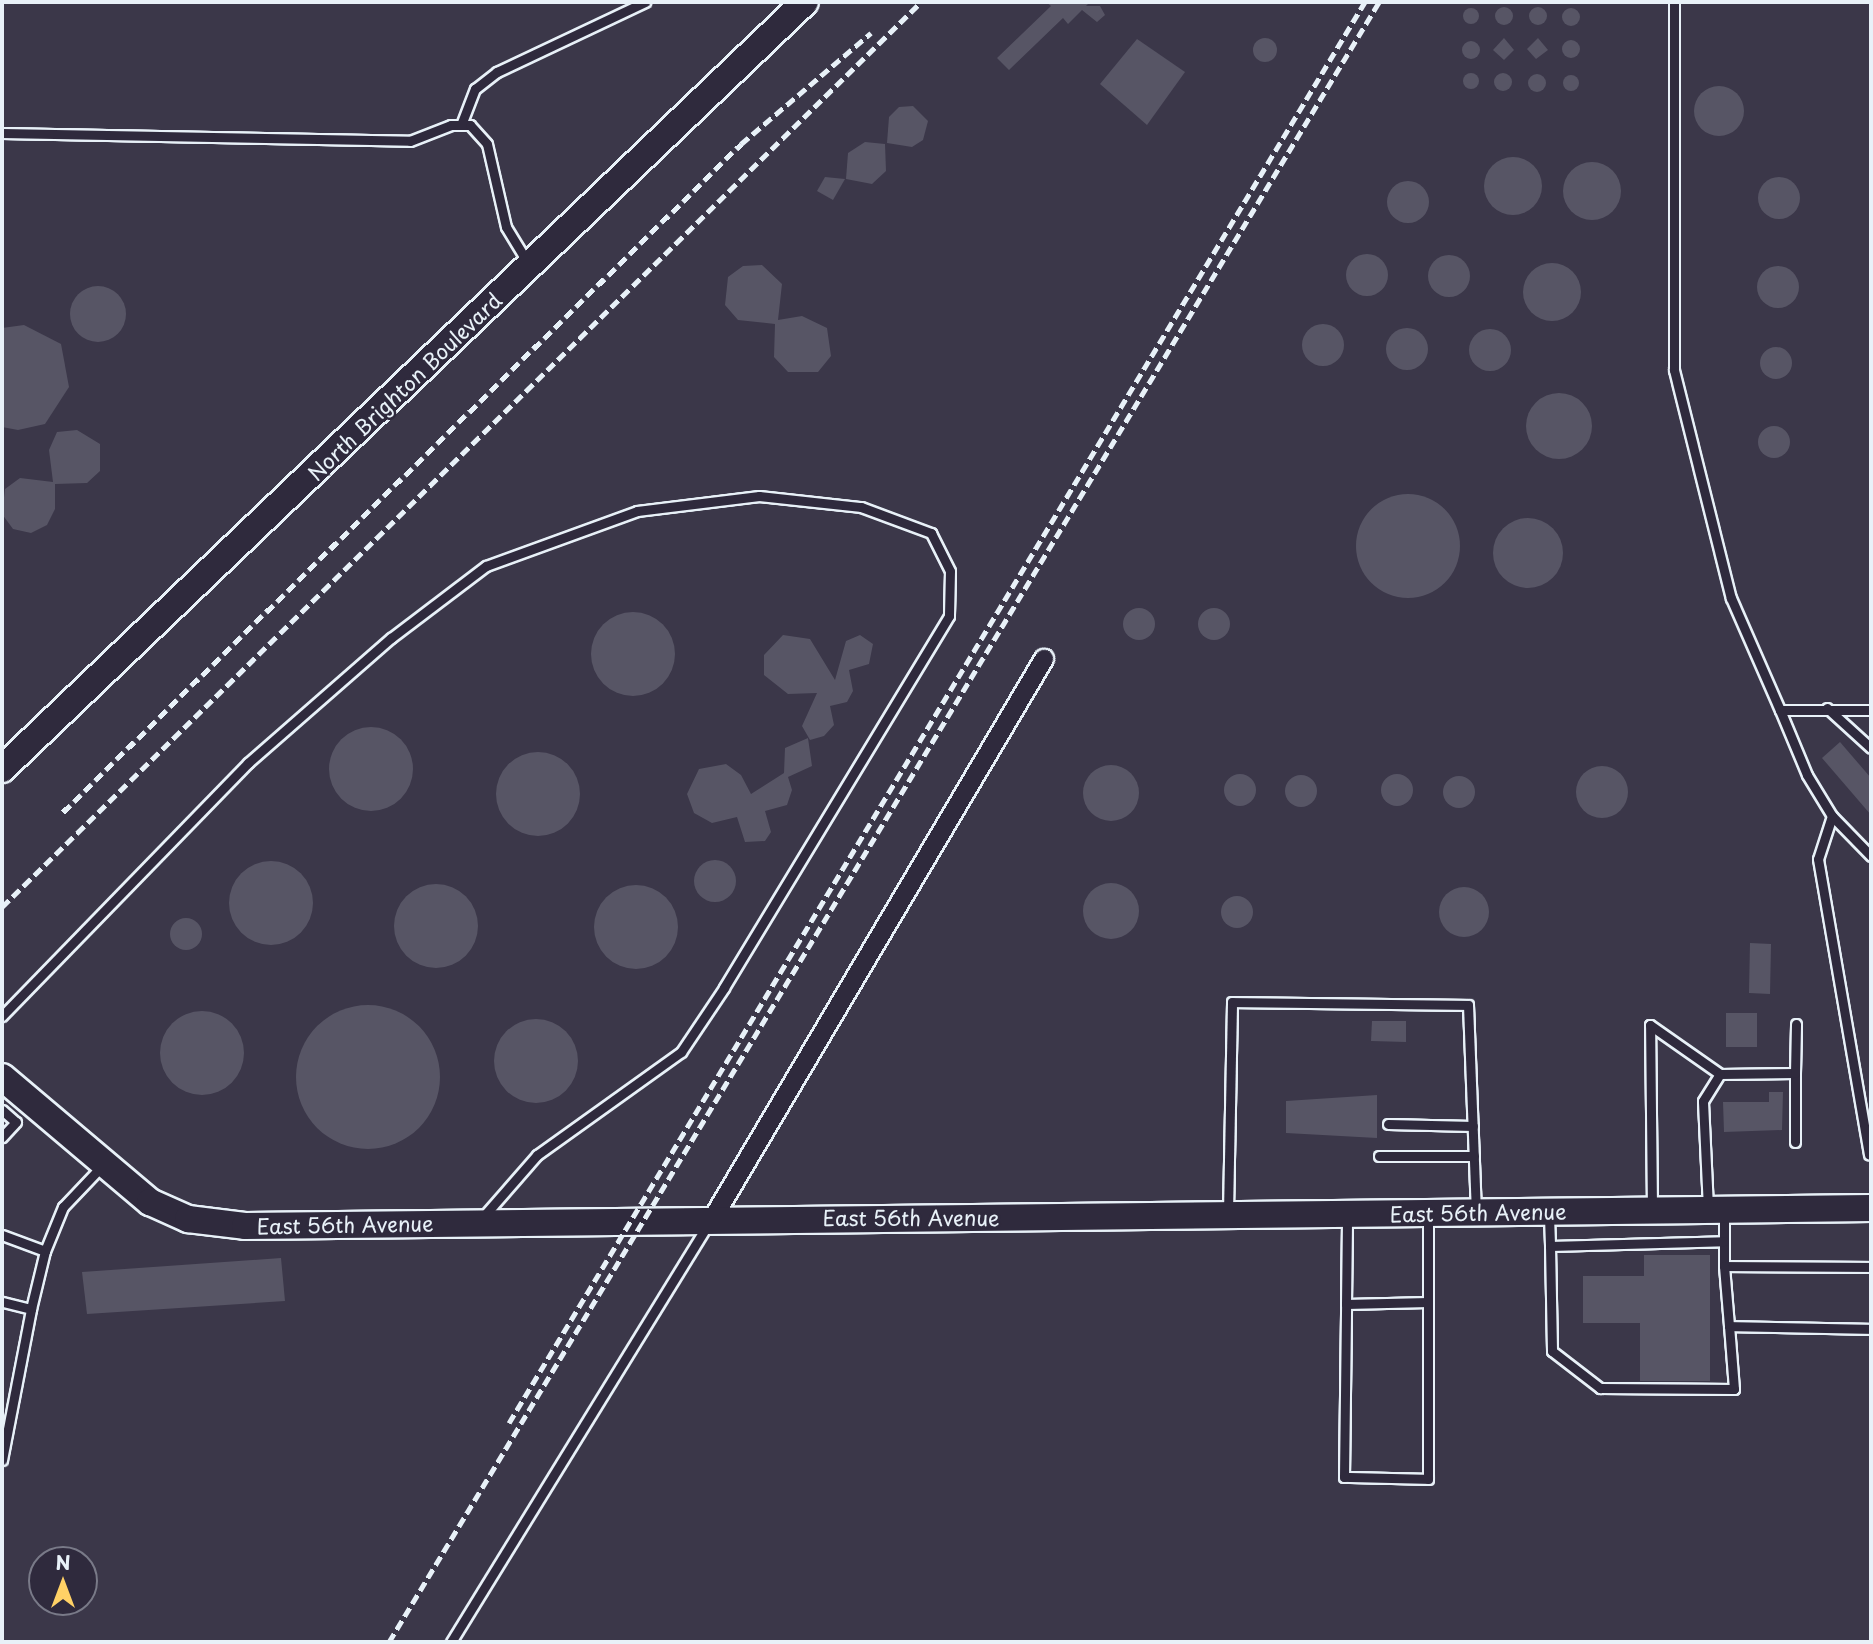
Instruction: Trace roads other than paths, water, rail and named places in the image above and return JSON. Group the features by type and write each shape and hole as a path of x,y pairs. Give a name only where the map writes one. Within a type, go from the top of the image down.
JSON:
{"main road":[{"name":"North Brighton Boulevard","path":"2,769 805,2"},
{"name":"East 56th Avenue","path":"2,1077 150,1202 202,1222 273,1226 713,1218 1871,1208"}],"street":[{"path":"713,1218 1044,659"}],"lane":[{"path":"461,125 475,89 497,72 645,2"},
{"path":"1674,2 1674,370 1731,598 1807,775 1832,816 1871,856"},
{"path":"2,133 410,141 461,125 470,125 487,144 506,227 529,265"},
{"path":"2,1016 248,763 391,638 486,566 637,511 759,496 861,507 931,533 950,571 949,616 724,988 681,1052 537,1156 479,1222"},
{"path":"1827,708 1871,748"},
{"path":"1780,710 1871,710"},
{"path":"1832,816 1818,859 1869,1156"},
{"path":"1228,1214 1231,1002 1468,1005 1476,1212"},
{"path":"1796,1024 1796,1142"},
{"path":"1653,1210 1650,1025 1720,1074 1796,1073"},
{"path":"1549,1211 1552,1350 1600,1388 1734,1389 1724,1241 1716,1210 1703,1101 1720,1074"},
{"path":"2,1110 16,1122 2,1137"},
{"path":"1388,1124 1473,1126"},
{"path":"1379,1156 1474,1156"},
{"path":"2,1461 44,1251 63,1207 103,1165"},
{"path":"1347,1213 1344,1477 1428,1479 1427,1212"},
{"path":"451,1642 713,1218"},
{"path":"2,1235 44,1251"},
{"path":"1550,1246 1724,1241"},
{"path":"1724,1266 1871,1267"},
{"path":"2,1302 31,1309"},
{"path":"1346,1304 1427,1302"},
{"path":"1729,1326 1871,1329"}],"railway":[{"path":"2,907 921,2"},
{"path":"509,1423 1365,2"},
{"path":"389,1642 1379,2"},
{"path":"63,812 741,144 871,33"}]}
